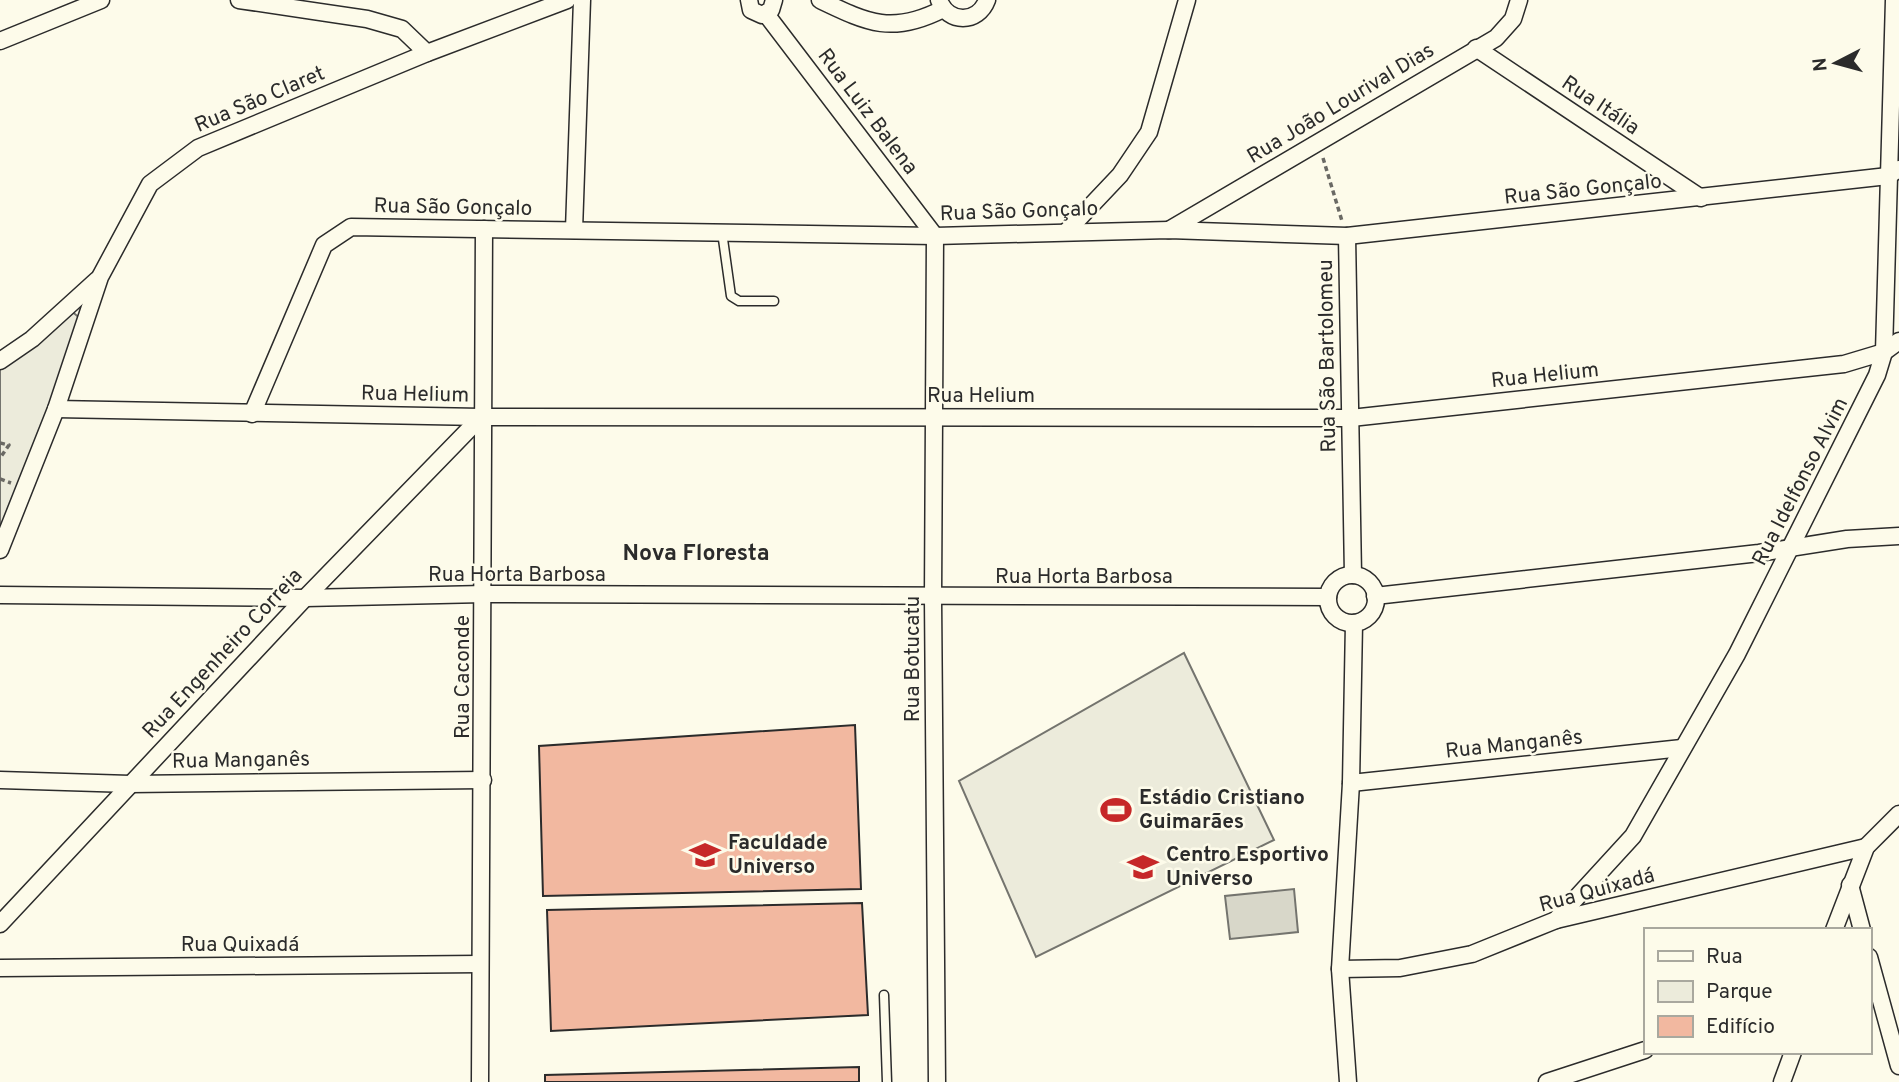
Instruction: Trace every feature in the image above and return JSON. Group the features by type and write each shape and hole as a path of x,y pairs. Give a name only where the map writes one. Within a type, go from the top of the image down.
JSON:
{"street":[{"path":"240,0 367,19 402,29 427,53"},
{"name":"Rua São Claret","path":"0,550 55,409 100,277 150,184 198,148 427,53 567,0"},
{"path":"574,230 582,0"},
{"name":"Rua Luiz Balena","path":"749,0 754,13 773,4 935,236"},
{"path":"820,0 869,23 885,26 926,18 941,4 955,18 970,18 982,10 987,0"},
{"path":"1067,231 1120,175 1149,132 1187,0"},
{"name":"Rua João Lourival Dias","path":"1169,230 1496,38 1513,19 1519,0"},
{"name":"Rua Idelfonso Alvim","path":"1556,920 1633,835 1737,654 1870,394 1884,352 1894,172 1894,0"},
{"path":"0,41 90,2"},
{"name":"Rua Itália","path":"1476,48 1700,198"},
{"name":"Rua São Gonçalo","path":"253,414 324,244 337,233 351,227 935,236 1169,230 1347,236 1700,198 1894,172"},
{"name":"Rua Caconde","path":"480,1082 484,594 481,417 484,229"},
{"name":"Rua Botucatu","path":"935,236 933,598 937,1082"},
{"name":"Rua São Bartolomeu","path":"1347,236 1353,575"},
{"path":"0,361 32,339 100,277"},
{"name":"Rua Helium","path":"55,409 481,417 1351,418 1844,364 1884,352 1899,341"},
{"name":"Rua Engenheiro Correia","path":"0,924 305,598 481,417"},
{"path":"1376,596 1847,539 1899,536"},
{"path":"1353,575 1370,583 1376,596 1368,616 1354,623 1338,619 1328,606 1333,583 1353,575"},
{"name":"Rua Horta Barbosa","path":"0,595 305,598 484,594 933,598 1328,597"},
{"path":"1348,1082 1340,969 1350,783 1354,623"},
{"name":"Rua Manganês","path":"1350,783 1682,748"},
{"name":"Rua Manganês","path":"0,780 130,784 483,779"},
{"path":"1835,928 1866,846 1899,814"},
{"name":"Rua Quixadá","path":"1340,969 1400,968 1472,954 1556,920 1866,846"},
{"path":"1850,885 1861,928"},
{"name":"Rua Quixadá","path":"0,968 480,964"},
{"path":"1871,964 1899,1066"},
{"path":"1547,1082 1644,1050"},
{"path":"1783,1082 1792,1054"}],"lane":[{"path":"722,232 732,296 739,301 774,301"},
{"path":"884,995 887,1082"}],"path":[{"name":"Rua São Bartolomeu","path":"1318,141 1347,236"},
{"path":"0,443 9,445 0,458"}],"green space":[{"path":"70,310 81,319 0,541 0,364"},
{"name":"Estádio Cristiano Guimarães","path":"1184,653 1274,840 1036,957 959,781"}],"shaded area":[{"path":"1294,889 1298,932 1230,939 1225,896"}],"building":[{"path":"855,725 861,889 543,896 539,746"},
{"path":"862,903 868,1015 551,1031 547,910"},
{"path":"859,1067 859,1082 545,1082 545,1075"}],"place":[{"name":"Estádio Cristiano Guimarães","path":"1116,810"},
{"name":"Faculdade Universo","path":"705,855"},
{"name":"Centro Esportivo Universo","path":"1143,867"}],"district":[{"name":"Nova Floresta","path":"696,554"}]}
